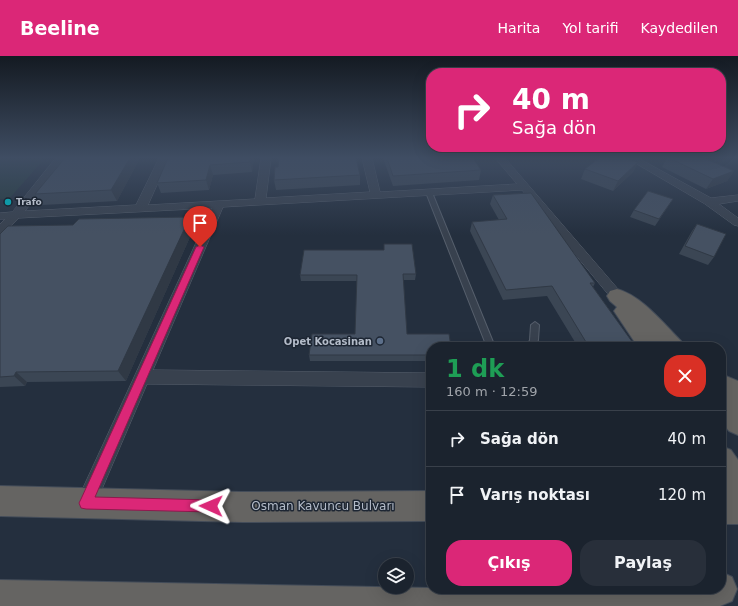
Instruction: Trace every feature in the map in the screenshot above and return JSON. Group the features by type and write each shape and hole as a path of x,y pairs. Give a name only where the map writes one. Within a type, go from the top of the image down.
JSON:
{"highway":[{"path":"617,296 629,318 646,342"},
{"path":"617,296 643,315 668,342"},
{"path":"726,387 738,394"},
{"path":"726,408 738,423"},
{"path":"726,466 738,486"},
{"name":"Osman Kavuncu Bulvarı","path":"0,501 242,507 426,506"},
{"path":"726,509 738,509"},
{"path":"726,589 738,588"},
{"path":"0,596 431,606 642,594"}],"street":[{"path":"0,230 15,216 41,184"},
{"path":"140,209 152,184"},
{"path":"260,202 262,184"},
{"path":"373,184 376,195"},
{"path":"521,184 617,296"},
{"path":"677,184 709,202 738,223"},
{"path":"0,216 524,187"},
{"path":"709,202 738,198"},
{"path":"86,503 219,204"},
{"path":"142,377 426,380"}],"lane":[{"path":"430,195 489,342"},
{"path":"532,342 535,325"}],"green space":[{"path":"0,184 22,184 9,199 0,199"}],"building":[{"path":"44,184 115,184 111,190 35,194"},
{"path":"648,191 673,199 659,219 634,210"},
{"path":"531,193 595,283 590,283 632,342 586,342 552,286 506,290 472,222 507,219 493,195"},
{"path":"190,217 118,371 16,372 14,376 0,377 0,234 8,226 73,225 79,219"},
{"path":"697,224 726,234 714,257 685,246"},
{"path":"384,244 412,244 416,274 403,274 407,334 449,334 450,342 426,342 426,355 309,355 312,334 355,334 357,275 300,275 304,250 384,250"}],"place":[{"name":"Trafo","path":"8,202"},
{"name":"Opet Kocasinan","path":"380,341"}],"route":[{"path":"200,247 86,503 211,506"}]}
